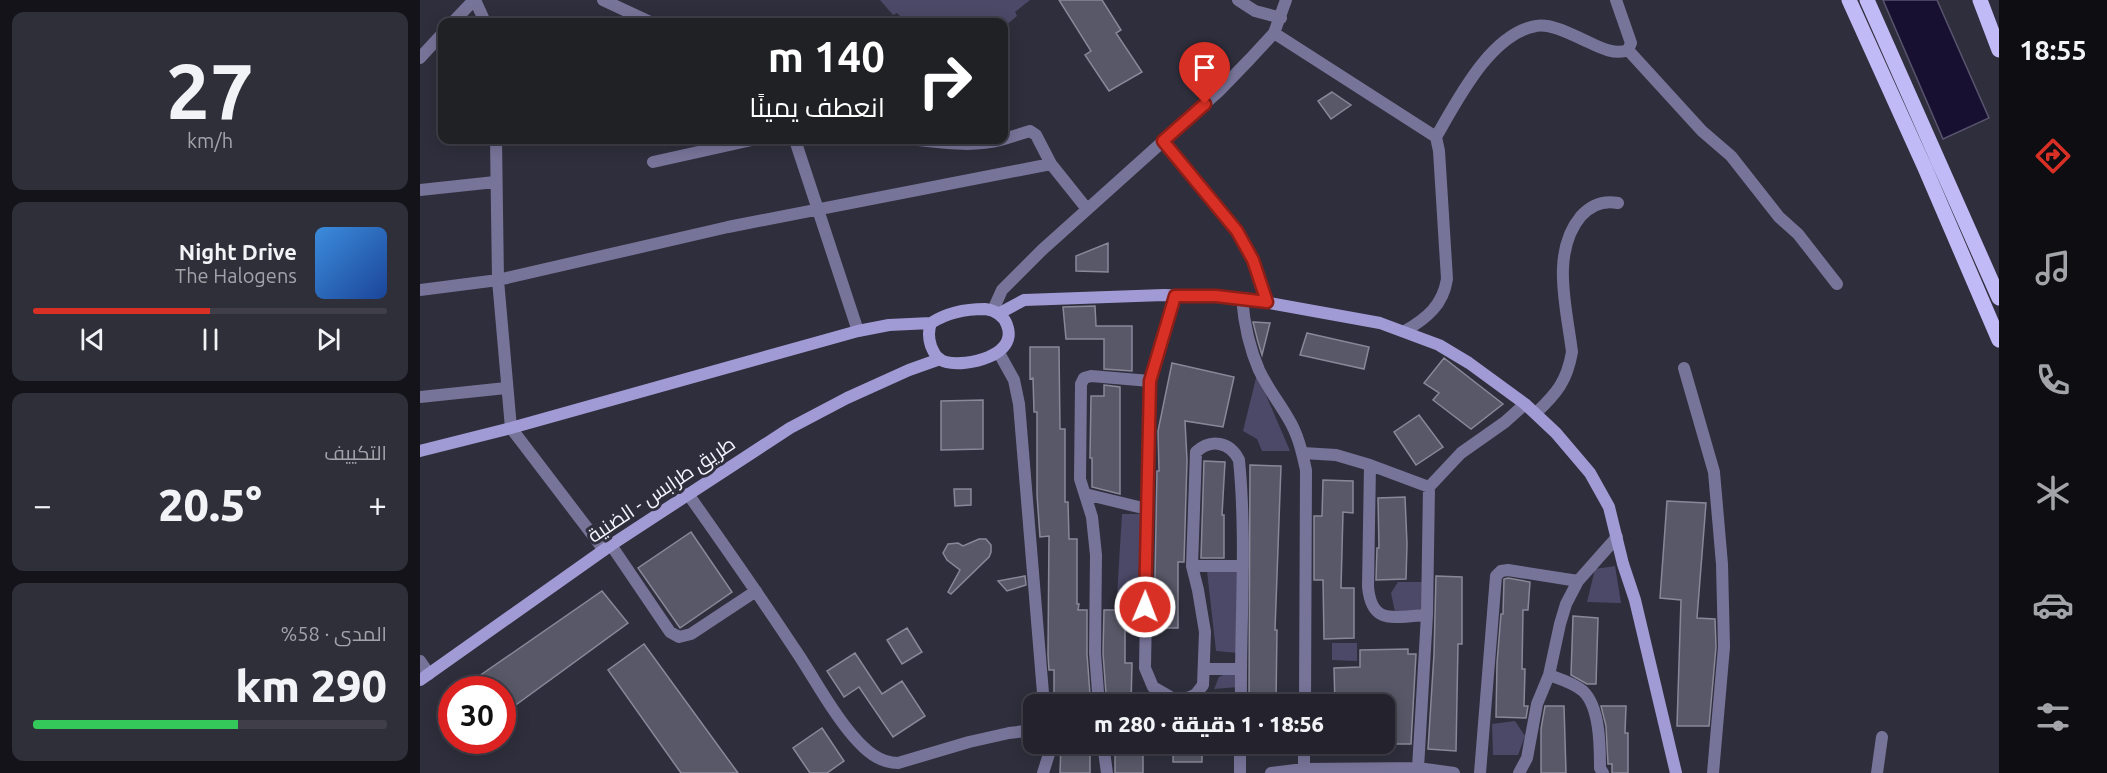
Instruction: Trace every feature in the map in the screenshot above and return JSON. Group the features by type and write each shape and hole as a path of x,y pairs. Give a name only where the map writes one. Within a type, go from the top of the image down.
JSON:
{"main road":[{"path":"1849,0 1999,340"},
{"path":"1867,0 1999,298"},
{"path":"1980,0 1999,50"},
{"path":"420,450 511,428 858,331 889,325 931,323 950,313 964,310 996,312 1024,300 1090,296 1242,298 1380,323 1439,345 1470,363 1536,413 1590,473 1609,507 1623,564 1635,600 1676,773"},
{"path":"931,323 928,337 935,355 947,362 962,362 988,357 1005,347 1008,335 1006,322 996,312"},
{"name":"طريق طرابس - الضنية","path":"425,677 607,548 790,428 847,398 939,359"}],"street":[{"path":"457,18 474,0 483,18"},
{"path":"603,0 641,18"},
{"path":"1238,0 1255,11 1281,18"},
{"path":"996,312 998,297 1009,282 1219,91 1274,33 1286,0"},
{"path":"1405,331 1428,315 1445,292 1447,279 1439,151 1436,137 1455,104 1496,49 1518,32 1537,25 1572,35 1608,50 1623,52 1628,50 1631,43 1616,0"},
{"path":"1274,33 1436,137"},
{"path":"420,58 438,38"},
{"path":"1628,50 1702,131 1731,156 1779,217 1798,234 1837,284"},
{"path":"1008,137 1030,131 1036,135 1051,164 1087,209"},
{"path":"1163,141 1237,231 1253,260 1267,302"},
{"path":"496,144 498,280 511,428 607,548 670,632 679,637 691,634 756,591"},
{"path":"654,162 734,144"},
{"path":"796,144 858,331"},
{"path":"420,290 498,280 728,227 1051,164"},
{"path":"420,190 495,182"},
{"path":"1536,413 1562,386 1572,352 1563,264 1568,237 1572,228 1587,210 1608,201 1618,202"},
{"path":"1175,296 1150,381 1145,668 1153,687 1172,698 1181,699 1196,694 1203,684 1205,632 1192,566 1196,452 1202,447 1216,443 1224,444 1239,460 1243,566 1239,669 1240,694"},
{"path":"1242,298 1252,353 1268,387 1289,418 1303,453 1307,487 1305,694"},
{"path":"999,352 1014,380 1019,404 1043,694"},
{"path":"1684,368 1714,472 1722,564 1724,647 1713,773"},
{"path":"1098,694 1095,653 1096,555 1092,517 1080,479 1081,384 1084,378 1098,376 1150,381"},
{"path":"420,397 506,388"},
{"path":"1418,768 1427,615 1429,487 1461,453 1525,404"},
{"path":"1303,453 1336,455 1429,487"},
{"path":"1370,465 1368,587 1371,606 1380,615 1389,617 1427,615"},
{"path":"688,494 756,591 834,710 854,737 875,757 888,763 898,763 969,742 1023,731"},
{"path":"1085,495 1147,509"},
{"path":"1520,773 1527,758 1537,704 1549,675 1566,604 1578,581 1617,537"},
{"path":"1192,566 1243,566"},
{"path":"1479,773 1496,576 1501,571 1508,570 1578,581"},
{"path":"420,661 425,677"},
{"path":"1204,669 1239,669"},
{"path":"1549,675 1582,690 1590,702 1599,731 1600,768 1603,773"},
{"path":"1877,773 1882,736"},
{"path":"1043,773 1048,754"},
{"path":"1104,754 1107,773"},
{"path":"1240,754 1240,773"},
{"path":"1304,769 1305,754"},
{"path":"1271,773 1304,769 1418,768 1454,773"}],"shaded area":[{"path":"880,0 1030,0 1015,12 1017,16 1008,24 1008,18 899,18 900,16 897,13 893,15"},
{"path":"1883,0 1937,0 1989,118 1943,139"},
{"path":"1257,374 1290,451 1262,451 1257,439 1243,431"},
{"path":"1122,514 1142,514 1140,598 1117,596"},
{"path":"1615,566 1621,603 1587,602 1595,569"},
{"path":"1207,571 1240,572 1238,653 1216,651"},
{"path":"1398,582 1425,582 1424,612 1395,612 1391,593"},
{"path":"1332,643 1357,643 1357,661 1332,660"},
{"path":"1229,672 1238,676 1239,687 1214,689 1219,677"},
{"path":"1515,721 1525,736 1518,755 1493,755 1492,724"}],"building":[{"path":"1059,0 1102,0 1121,30 1116,33 1142,72 1109,91 1085,55 1091,51"},
{"path":"1332,92 1351,105 1331,119 1318,101"},
{"path":"1108,243 1108,272 1076,271 1076,256"},
{"path":"1095,306 1096,326 1132,326 1132,371 1104,369 1104,339 1066,339 1063,307"},
{"path":"1253,322 1270,323 1262,355 1258,342"},
{"path":"1307,333 1369,347 1364,369 1300,355"},
{"path":"1030,347 1059,347 1060,429 1065,429 1065,502 1068,502 1069,539 1077,539 1078,610 1087,610 1090,694 1054,694 1054,670 1049,670 1049,536 1040,537 1037,495 1037,412 1034,412 1033,378 1030,379"},
{"path":"1444,358 1503,404 1471,429 1433,400 1439,393 1424,383"},
{"path":"1172,363 1234,377 1223,427 1185,421 1187,460 1184,562 1178,562 1178,628 1154,628 1157,471 1159,471 1158,431"},
{"path":"1104,385 1120,387 1120,494 1092,487 1091,396 1104,396"},
{"path":"983,400 983,449 941,450 941,401"},
{"path":"1419,415 1443,447 1416,465 1394,432"},
{"path":"1204,461 1225,462 1222,515 1224,515 1224,558 1201,558"},
{"path":"1250,465 1281,466 1275,630 1277,630 1276,694 1249,694"},
{"path":"1323,480 1353,481 1353,513 1343,512 1341,588 1354,588 1354,638 1324,639 1323,580 1314,580 1314,516 1322,516"},
{"path":"954,489 971,489 971,505 955,506"},
{"path":"1405,497 1406,579 1376,580 1377,548 1379,548 1378,498"},
{"path":"1667,501 1706,503 1697,618 1715,619 1716,647 1709,726 1677,726 1681,600 1660,598"},
{"path":"691,532 732,592 680,628 638,568"},
{"path":"979,539 986,539 991,545 989,557 951,594 948,592 960,570 947,560 943,553 948,544 958,543 963,546"},
{"path":"1025,576 1026,585 1007,591 998,581"},
{"path":"1436,576 1462,577 1462,644 1458,644 1456,751 1428,749"},
{"path":"1504,579 1530,582 1528,610 1523,610 1522,669 1525,669 1524,706 1528,706 1526,718 1496,717 1497,663 1501,614 1503,614"},
{"path":"602,591 628,623 516,705 516,676 479,676"},
{"path":"1104,610 1125,610 1125,663 1132,663 1131,694 1106,694 1103,653"},
{"path":"1573,616 1598,618 1596,684 1587,684 1571,675"},
{"path":"907,628 922,652 902,664 887,640"},
{"path":"644,644 738,773 681,773 608,670"},
{"path":"1408,649 1408,654 1416,654 1411,744 1395,744 1395,694 1335,694 1334,668 1360,667 1360,650"},
{"path":"855,653 882,694 902,681 925,716 893,737 859,687 844,697 827,671"},
{"path":"1545,706 1564,706 1566,773 1541,773 1541,729"},
{"path":"1601,706 1626,706 1625,733 1628,733 1628,773 1612,773 1612,764 1608,764 1606,726"},
{"path":"822,728 844,761 827,773 810,773 793,748"},
{"path":"1061,754 1090,754 1090,773 1060,773"},
{"path":"1115,754 1143,754 1143,773 1115,773"},
{"path":"1173,754 1202,754 1202,762 1173,762"}],"route":[{"path":"1145,607 1150,381 1175,296 1216,296 1267,302 1253,260 1237,231 1163,141 1205,104"}]}
